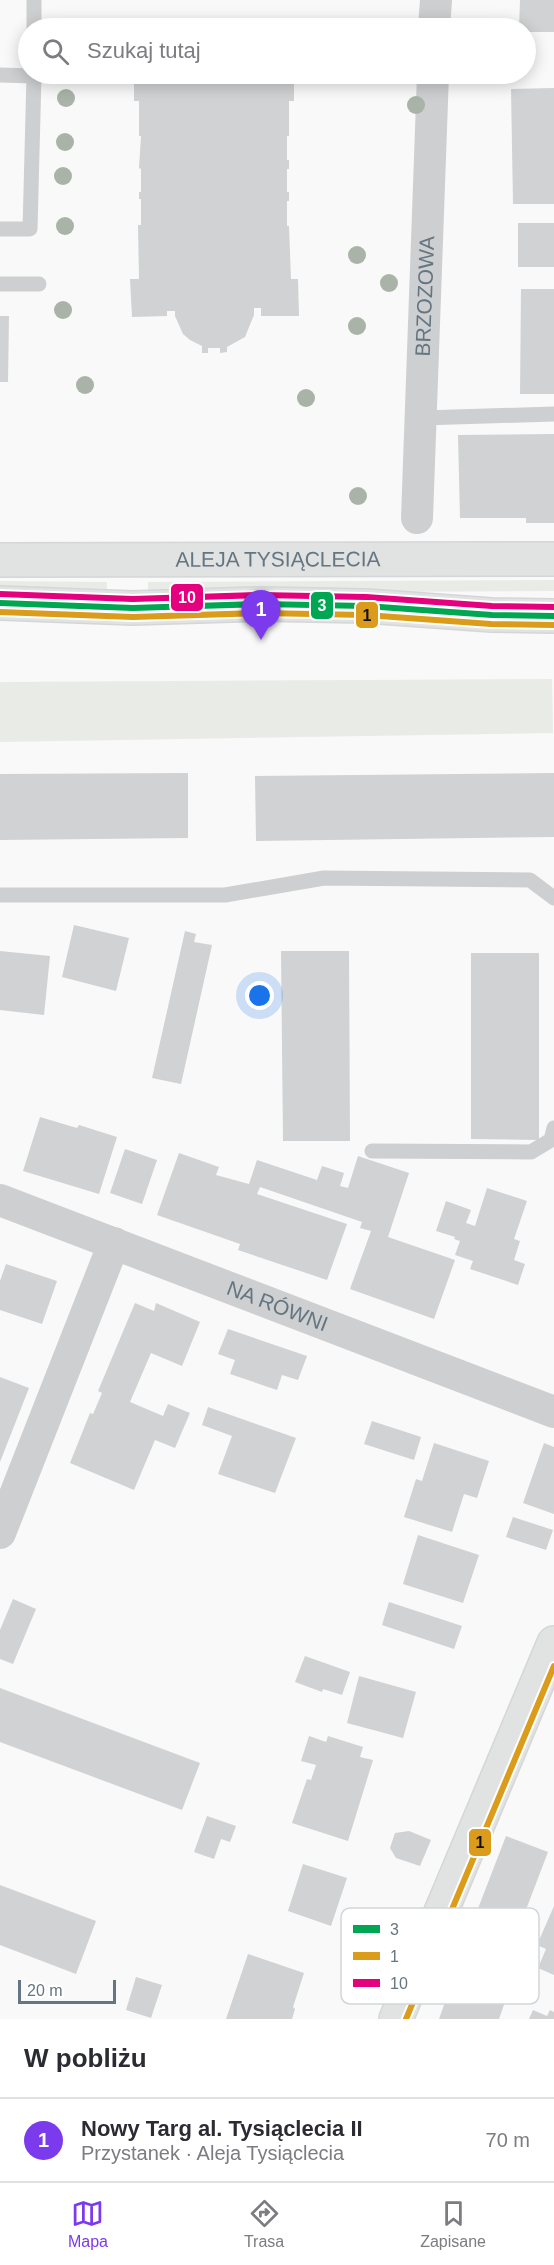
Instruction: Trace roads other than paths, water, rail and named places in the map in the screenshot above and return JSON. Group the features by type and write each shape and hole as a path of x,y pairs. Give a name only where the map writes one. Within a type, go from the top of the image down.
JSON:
{"main road":[{"name":"ALEJA TYSIĄCLECIA","path":"0,560 554,559"},
{"path":"0,603 133,608 260,604 366,606 492,615 554,616"},
{"path":"443,1908 554,1643"},
{"path":"396,2019 402,2004"}],"street":[{"path":"435,18 436,0"},
{"name":"BRZOZOWA","path":"417,518 433,84"},
{"name":"NA RÓWNI","path":"0,1200 554,1412"},
{"path":"4,1515 114,1243"}],"lane":[{"path":"34,0 34,18"},
{"path":"0,75 18,75"},
{"path":"0,229 30,229 34,84"},
{"path":"0,284 39,284"},
{"path":"422,418 554,414"},
{"path":"0,895 225,895 324,878 336,878 530,880 554,898"},
{"path":"372,1151 531,1152 551,1140 554,1128"}],"place":[{"name":"Nowy Targ al. Tysiąclecia II","path":"261,640"}]}
